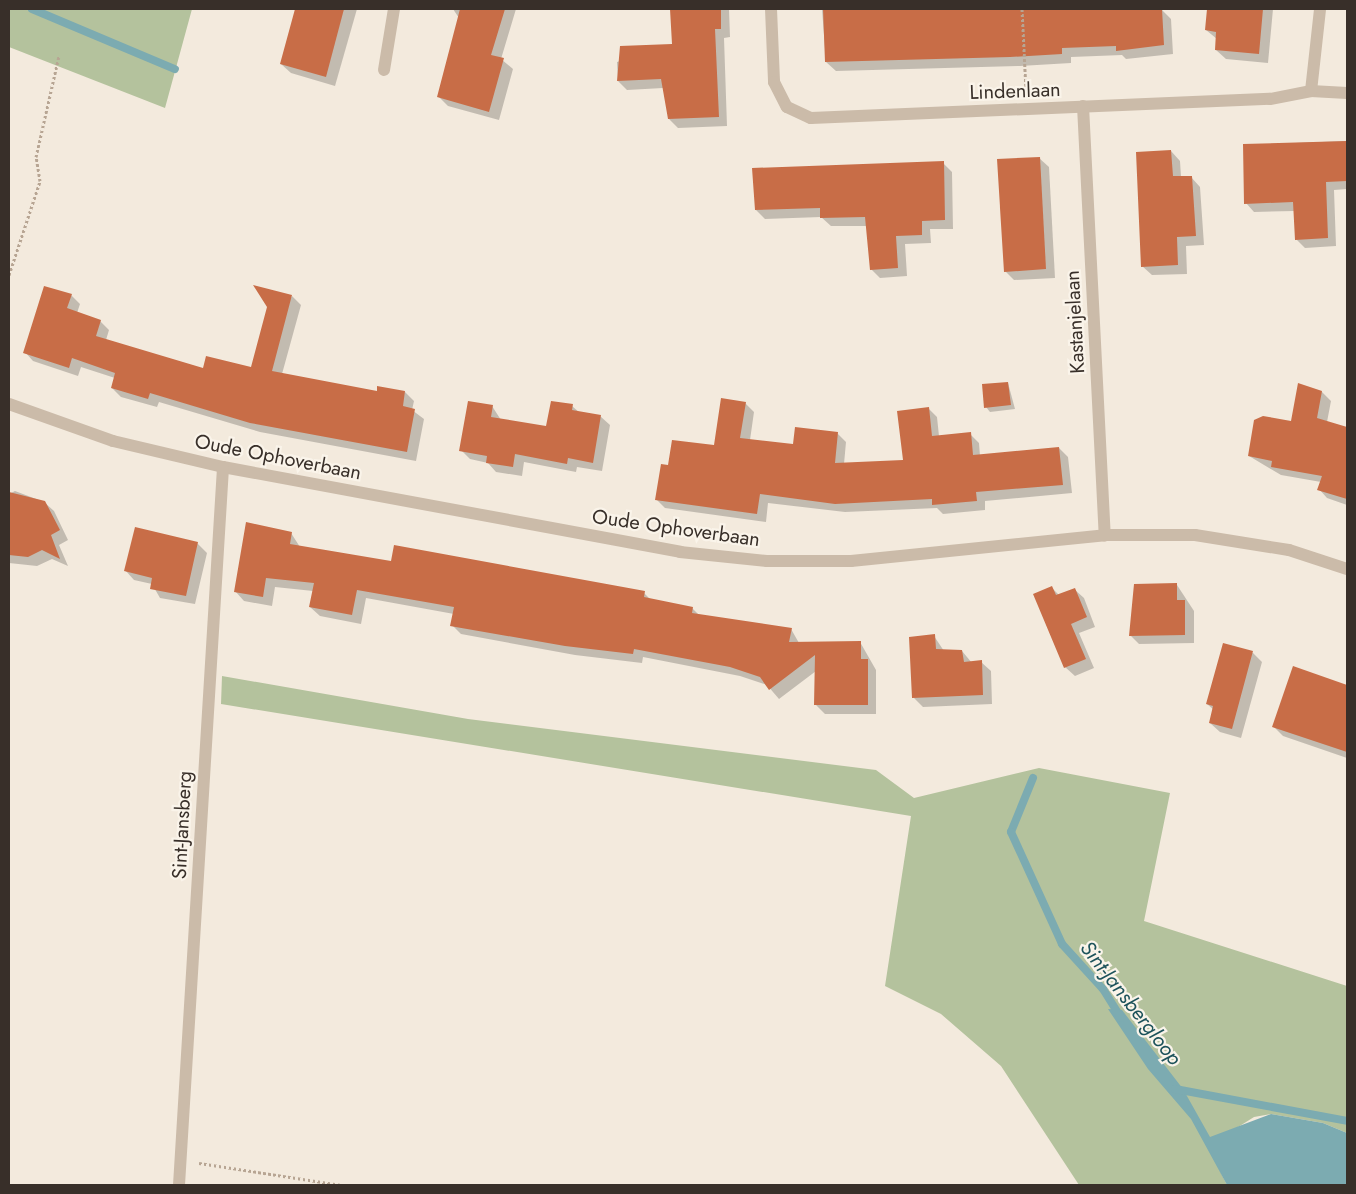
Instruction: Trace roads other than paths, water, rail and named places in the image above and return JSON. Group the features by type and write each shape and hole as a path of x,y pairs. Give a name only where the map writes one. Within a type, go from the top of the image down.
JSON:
{"street":[{"path":"384,70 394,9"},
{"name":"Lindenlaan","path":"771,9 774,82 787,107 811,118 1270,99 1311,91 1347,93"},
{"path":"1311,91 1320,9"},
{"name":"Kastanjelaan","path":"1083,106 1105,535"},
{"name":"Oude Ophoverbaan","path":"9,404 113,441 223,467 680,552 767,561 851,561 1105,535 1195,535 1289,550 1347,569"},
{"name":"Sint-Jansberg","path":"179,1185 223,467"}],"water":[{"path":"1108,1009 1122,1010 1183,1089 1210,1137 1271,1114 1323,1123 1347,1133 1347,1185 1227,1185 1191,1119 1148,1069"}],"waterway":[{"path":"32,9 175,69"},
{"name":"Sint-Jansbergloop","path":"1033,778 1011,832 1062,944 1103,989 1121,1018"},
{"name":"Sint-Jansbergloop","path":"1175,1089 1347,1121"}]}
